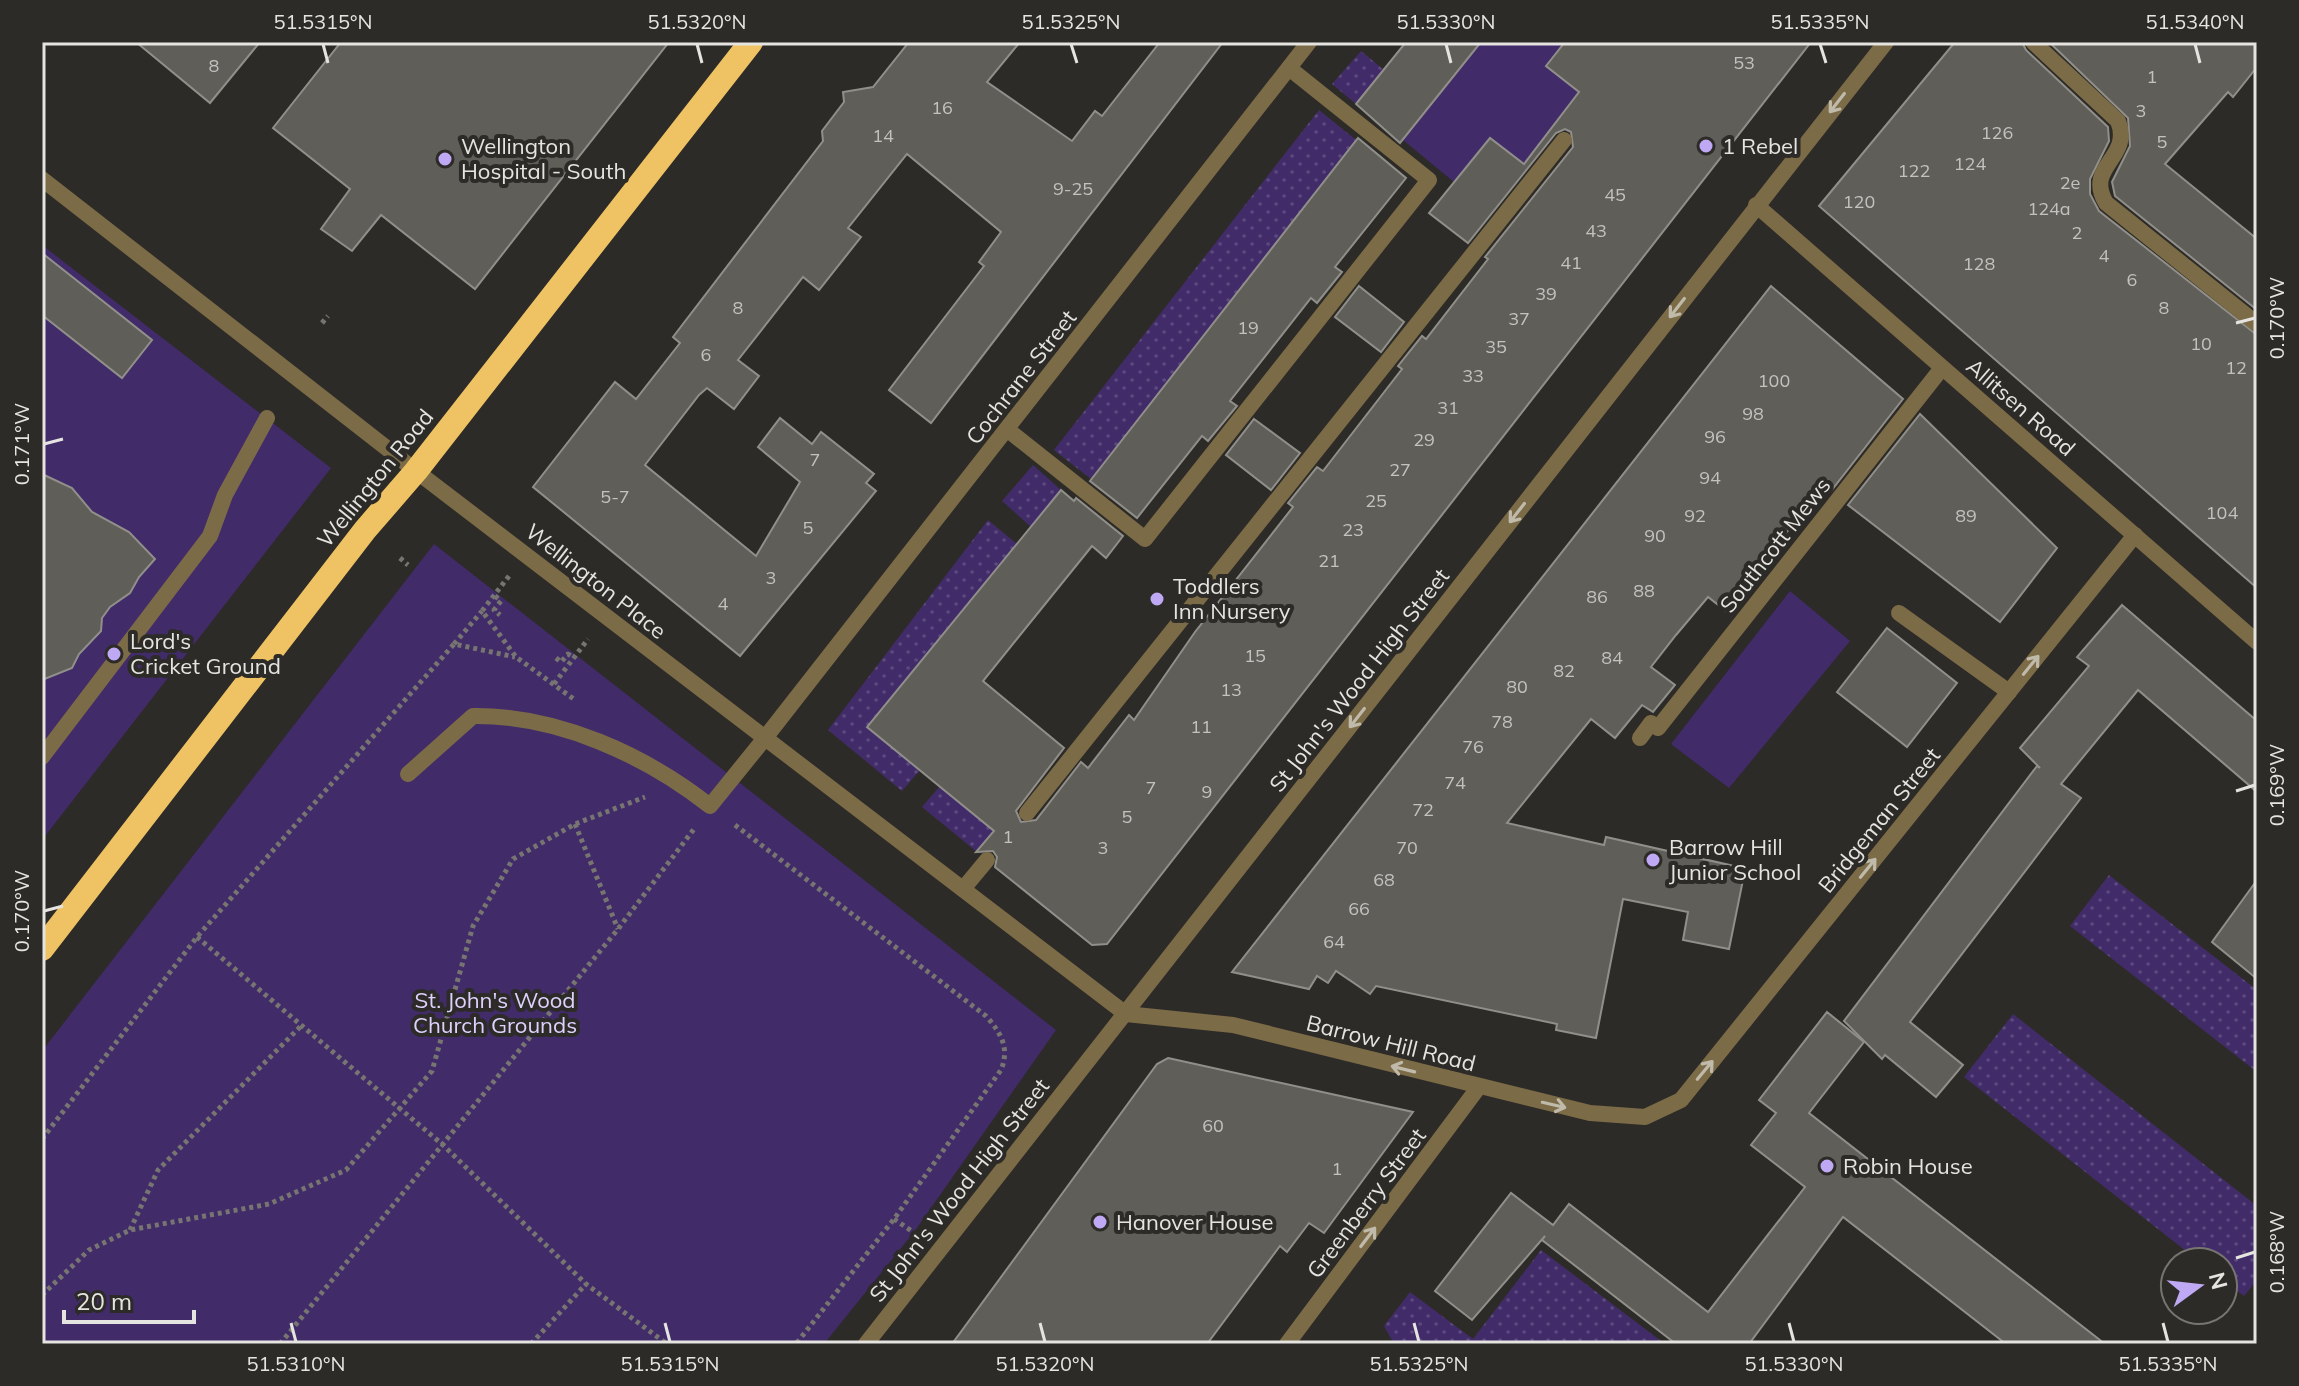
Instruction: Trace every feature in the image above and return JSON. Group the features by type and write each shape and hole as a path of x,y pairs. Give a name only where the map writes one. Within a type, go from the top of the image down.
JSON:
{"highway":[{"name":"Wellington Road","path":"42,949 365,530 416,471 751,42"}],"street":[{"name":"Cochrane Street","path":"710,806 1008,430 1309,42"},
{"name":"St John's Wood High Street","path":"866,1344 1886,42"},
{"path":"2033,42 2118,121 2123,132 2121,145 2099,178 2099,191 2106,203 2257,324"},
{"path":"1008,430 1145,539 1429,180 1289,68"},
{"path":"1027,813 1564,140"},
{"name":"Wellington Place","path":"42,179 416,471 1126,1014"},
{"name":"Allitsen Road","path":"1756,205 2257,642"},
{"name":"Southcott Mews","path":"1640,738 1651,723 1658,728 1942,368"},
{"path":"42,757 210,536 225,495 267,418"},
{"name":"Bridgeman Street","path":"1645,1117 1681,1100 2135,535"},
{"path":"1899,613 2009,692"},
{"path":"408,774 473,716 510,715 579,733 679,782 710,806"},
{"path":"963,889 987,860"},
{"name":"Barrow Hill Road","path":"1126,1014 1233,1025 1478,1088 1590,1113 1645,1117"},
{"name":"Greenberry Street","path":"1287,1344 1478,1088"}],"path":[{"path":"322,323 328,316"},
{"path":"400,558 408,565"},
{"path":"42,1139 197,937 496,595 501,601 494,610 500,615"},
{"path":"482,611 516,657 587,709"},
{"path":"554,684 606,617"},
{"path":"454,644 516,657"},
{"path":"556,658 561,662 568,654 574,658"},
{"path":"42,1295 89,1250 130,1230 269,1204 346,1170 432,1071 473,926 513,859 575,824 679,782"},
{"path":"280,1344 618,929 710,806 986,1016 998,1030 1006,1058 1001,1070 894,1219 796,1344"},
{"path":"575,824 618,929"},
{"path":"197,937 443,1145 586,1284 667,1344"},
{"path":"130,1230 158,1170 301,1026"},
{"path":"531,1344 586,1284"}],"green space":[{"path":"1481,42 1565,42 1546,66 1579,92 1523,164 1490,138 1454,182 1403,140"},
{"path":"1361,51 1384,70 1356,104 1332,84"},
{"path":"1319,110 1356,140 1091,479 1054,450"},
{"name":"Lord's Cricket Ground","path":"42,245 331,468 42,840"},
{"path":"1033,465 1061,490 1031,527 1002,501"},
{"path":"988,520 1017,544 868,727 920,770 902,791 828,730"},
{"name":"St. John's Wood Church Grounds","path":"434,544 1056,1030 914,1232 824,1344 42,1344 42,1051"},
{"path":"1790,591 1850,641 1729,788 1671,744"},
{"path":"940,786 993,831 977,852 922,807"},
{"path":"2109,875 2257,990 2257,1072 2070,926"},
{"path":"2013,1014 2257,1206 2257,1280 2244,1296 2239,1292 2239,1246 2180,1246 1964,1077"},
{"path":"1541,1250 1665,1344 1394,1344 1384,1326 1410,1292 1473,1339"}],"building":[{"path":"136,42 260,42 210,103"},
{"name":"Wellington Hospital - South","path":"341,42 669,42 475,289 381,215 352,251 321,229 350,189 273,128"},
{"path":"909,42 1020,42 987,82 1072,141 1095,111 1102,116 1160,42 1223,42 931,423 889,390 984,266 979,262 1001,232 907,154 848,228 861,237 819,290 803,277 738,360 759,376 734,409 707,388 699,395 645,465 756,556 800,482 758,447 780,418 812,444 821,432 874,474 866,483 876,491 740,656 533,487 615,382 636,399 680,343 673,337 823,141 822,131 844,102 843,92 873,87"},
{"path":"1406,42 1481,42 1400,143 1356,104"},
{"path":"1565,42 1811,42 1107,944 1092,945 995,867 997,857 993,851 976,852 994,831 867,727 1061,490 1074,501 1076,498 1123,536 1106,558 1092,546 983,681 1064,748 1016,811 1021,822 1036,820 1081,762 1088,768 1129,715 1134,720 1195,632 1293,507 1288,503 1317,467 1323,471 1402,369 1398,366 1422,336 1426,339 1488,259 1485,257 1573,147 1571,132 1565,129 1556,133 1468,243 1429,213 1490,138 1524,164 1579,92 1546,66"},
{"path":"1955,42 2022,42 2026,50 2108,127 2109,141 2090,179 2090,194 2099,211 2257,335 2257,588 1819,206"},
{"path":"2049,42 2257,42 2257,67 2233,97 2228,92 2165,164 2257,239 2257,310 2115,196 2112,182 2130,146 2128,118"},
{"path":"1358,138 1406,178 1335,267 1342,272 1317,303 1311,298 1230,401 1237,406 1208,441 1202,436 1137,518 1090,481"},
{"path":"42,253 152,340 122,378 42,315"},
{"path":"1359,286 1404,322 1381,352 1335,317"},
{"path":"1771,286 1903,399 1831,491 1825,486 1771,551 1777,557 1731,615 1708,597 1676,635 1651,667 1675,685 1653,712 1642,705 1615,738 1591,719 1507,823 1604,845 1606,837 1734,866 1743,880 1729,949 1683,940 1688,912 1623,899 1596,1038 1556,1030 1557,1024 1376,986 1370,994 1336,971 1328,983 1317,976 1309,989 1232,972"},
{"path":"1920,414 2057,548 2000,622 1848,505"},
{"path":"1254,419 1300,453 1271,490 1226,455"},
{"path":"42,474 72,488 92,512 129,532 155,559 130,593 110,607 102,618 101,631 79,654 72,668 42,680"},
{"path":"2122,605 2257,721 2257,792 2138,690 2061,784 2081,798 1910,1022 1963,1065 1936,1097 1885,1055 1882,1059 1844,1021 2037,766 2040,768 2020,748 2089,666 2077,657"},
{"path":"1887,628 1957,683 1907,747 1837,692"},
{"path":"2257,880 2257,979 2212,942"},
{"path":"1827,1012 1864,1042 1809,1113 2105,1344 2006,1344 1843,1217 1749,1344 1676,1344 1542,1240 1545,1236 1472,1320 1435,1291 1511,1193 1553,1225 1569,1204 1708,1312 1805,1187 1751,1145 1776,1113 1759,1100"},
{"path":"1168,1058 1413,1112 1324,1233 1309,1223 1287,1252 1280,1246 1207,1344 952,1344 1157,1064"}],"place":[{"name":"1 Rebel","path":"1706,146"},
{"name":"Wellington Hospital - South","path":"445,159"},
{"name":"Toddlers Inn Nursery","path":"1157,599"},
{"name":"Lord's Cricket Ground","path":"114,654"},
{"name":"Barrow Hill Junior School","path":"1653,860"},
{"name":"Robin House","path":"1827,1166"},
{"name":"Hanover House","path":"1100,1222"}]}
